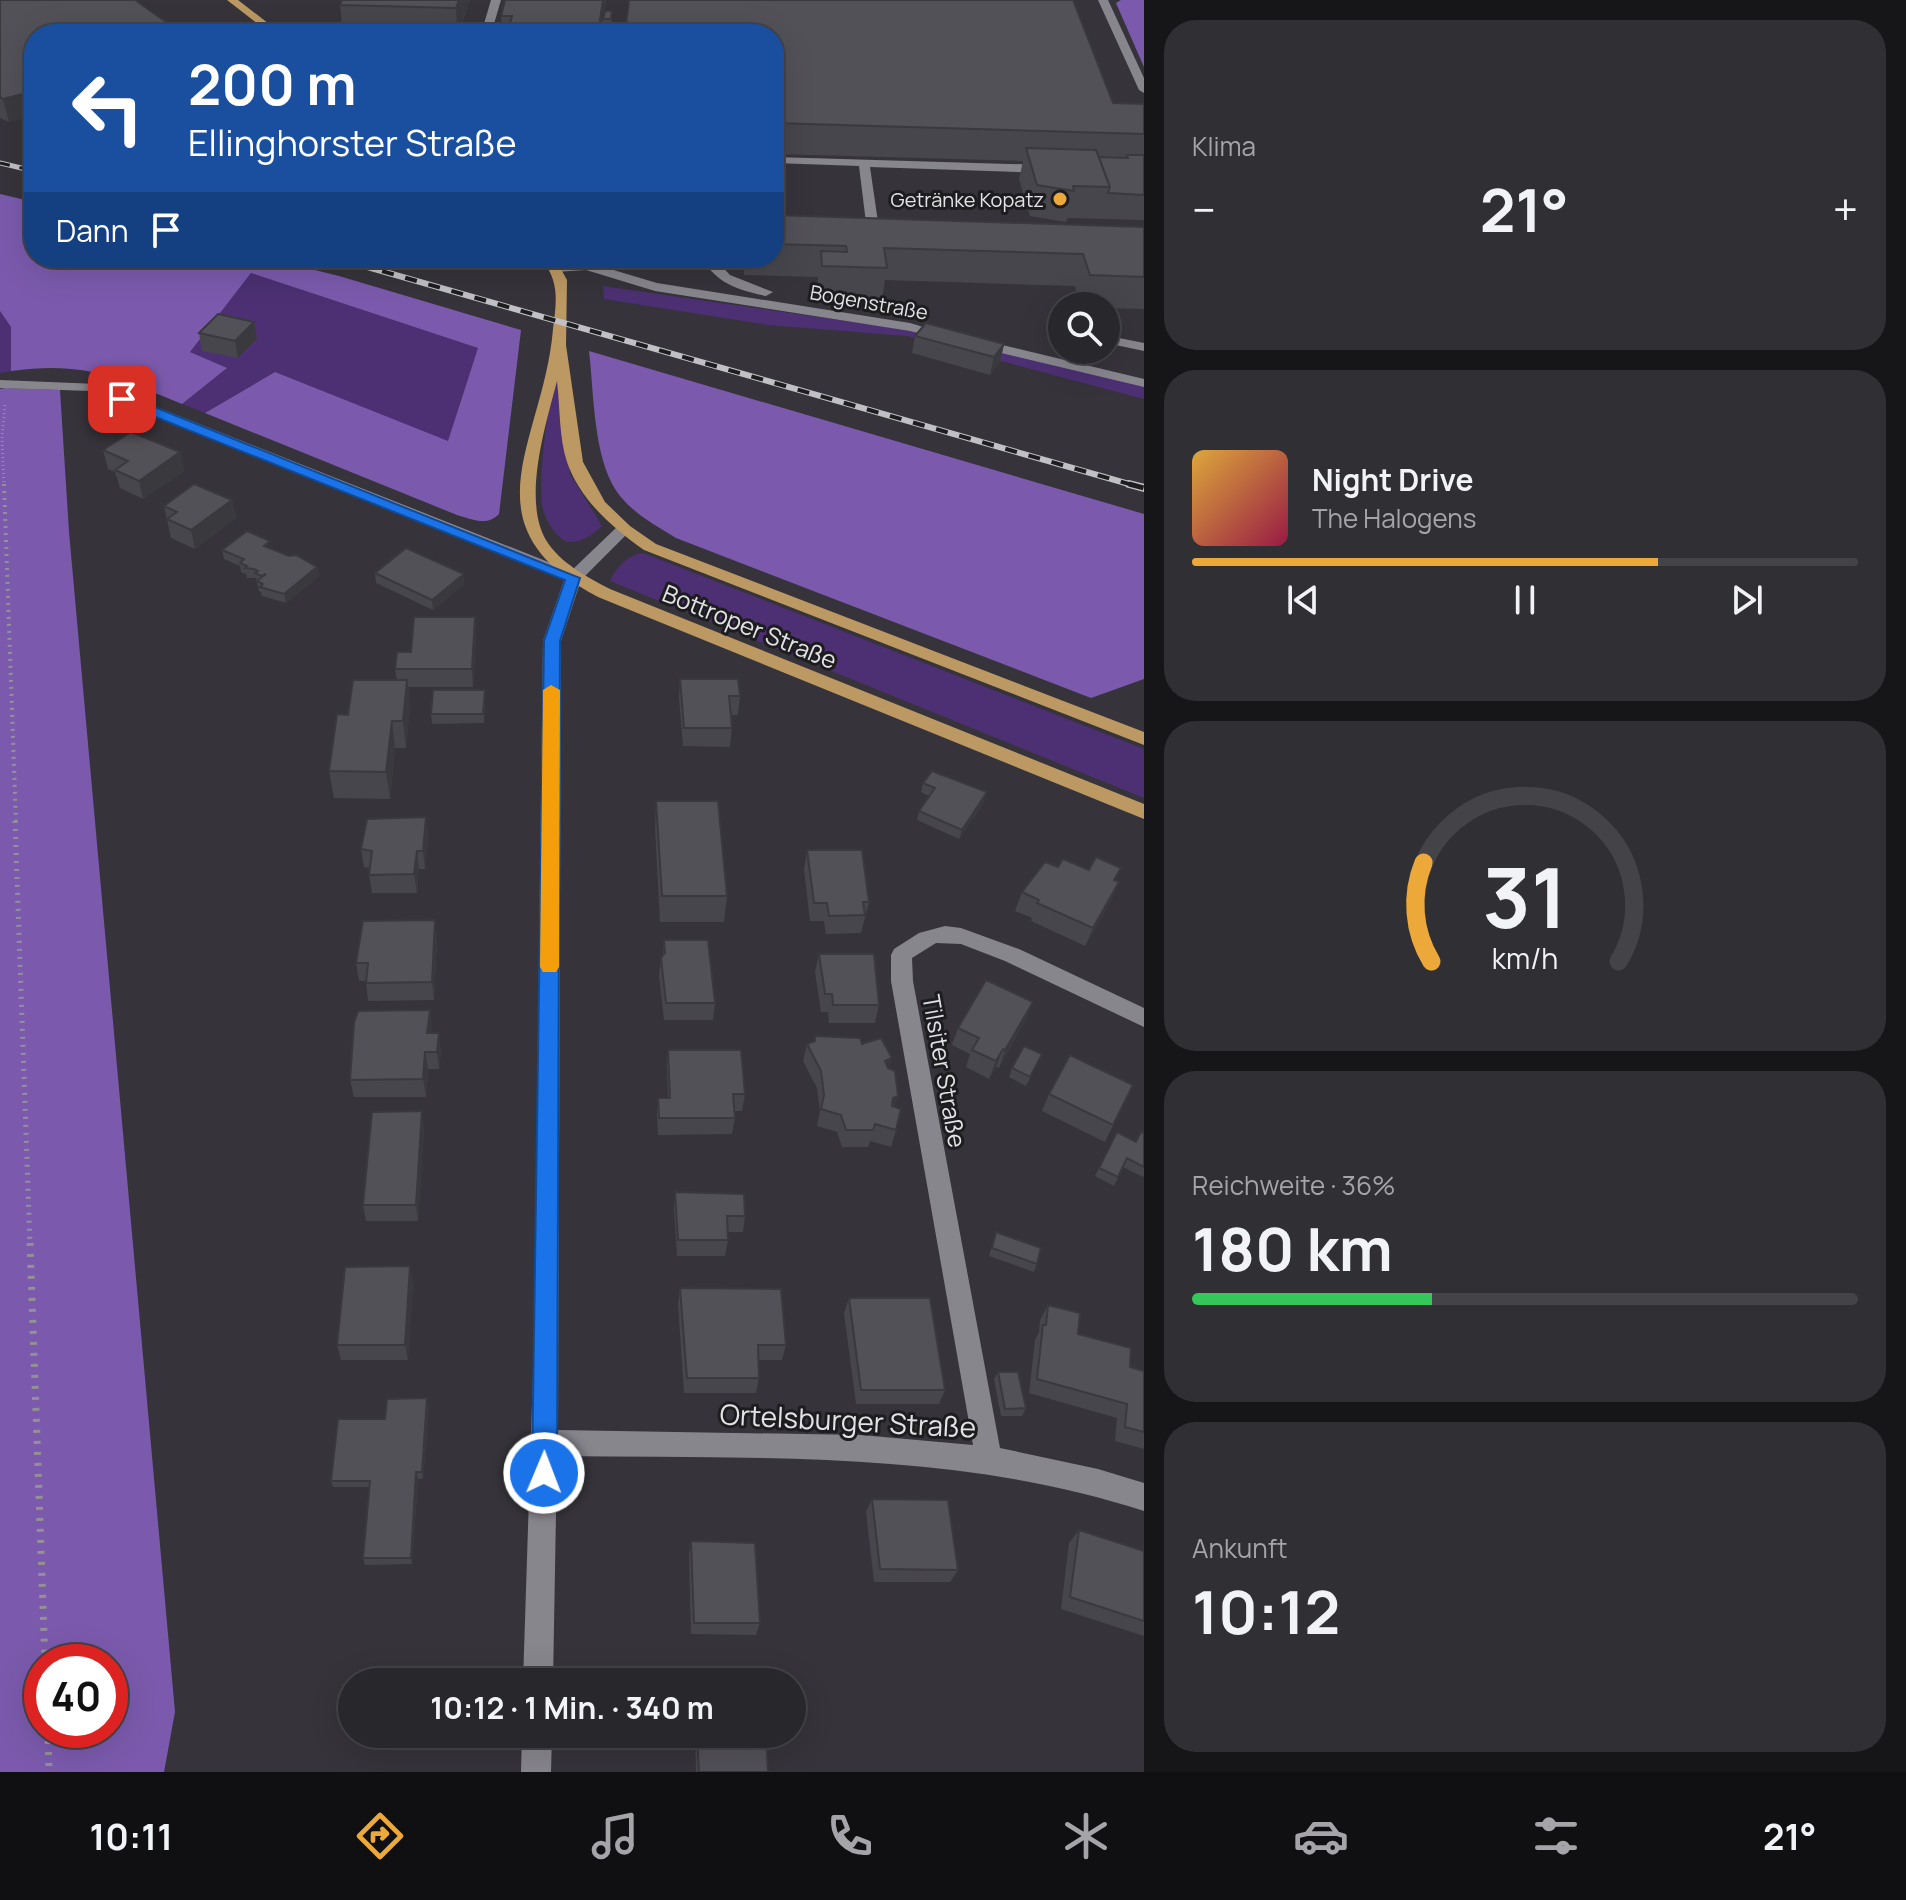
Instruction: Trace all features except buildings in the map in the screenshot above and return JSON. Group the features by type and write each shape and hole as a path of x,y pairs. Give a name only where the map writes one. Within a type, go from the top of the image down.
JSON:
{"main road":[{"path":"232,0 264,24"},
{"name":"Bottroper Straße","path":"554,268 560,280 562,305 559,345 532,458 529,516 544,549 573,578 1144,812"},
{"name":"Bottroper Straße","path":"559,345 575,462 599,504 624,529 650,547 1144,739"}],"street":[{"path":"489,24 496,0"},
{"path":"1103,0 1144,90"},
{"path":"784,160 1066,169"},
{"path":"864,163 874,239"},
{"path":"860,238 890,239"},
{"name":"Bogenstraße","path":"593,268 655,287 910,327 1144,383"},
{"path":"713,268 716,274 731,284 766,292"},
{"path":"1120,342 1144,347"},
{"path":"3,383 93,387 573,578"},
{"path":"538,1668 545,1443 552,641 573,578 624,529"},
{"name":"Tilsiter Straße","path":"989,1458 902,981 901,955 918,941 946,933 984,944 1144,1018"},
{"name":"Ortelsburger Straße","path":"545,1443 868,1448 989,1458 1061,1473 1144,1497"},
{"path":"536,1772 537,1748"}],"path":[{"path":"3,383 3,542 44,1644"},
{"path":"48,1748 49,1772"}],"shaded area":[{"path":"1121,0 1144,0 1144,67 1116,3"},
{"path":"0,194 24,200 24,268 307,268 521,330 499,514 484,521 457,515 205,413 275,372 448,441 478,348 251,273 190,352 227,368 182,404 118,379 80,370 37,368 11,371 11,327 0,311"},
{"path":"251,273 478,348 448,442 275,372 205,413 182,404 226,369 190,352"},
{"path":"603,286 908,330 1144,386 1144,399 907,336 768,325 604,299"},
{"path":"0,311 11,327 11,371 0,373"},
{"path":"589,351 1144,514 1144,679 1091,698 676,538 630,506 609,478 596,424"},
{"path":"558,371 570,474 602,526 574,542 560,538 553,529 544,513 541,498 553,373"},
{"path":"5,388 60,390 69,532 175,1712 164,1772 0,1772 0,389"},
{"path":"643,553 1144,749 1144,798 610,581 623,562"}],"railway":[{"path":"0,163 24,169"},
{"path":"371,268 1136,486"},
{"path":"1129,484 1144,488"}],"slow traffic":[{"path":"549,967 551,690"}],"place":[{"name":"Getränke Kopatz","path":"1060,199"}],"route":[{"path":"122,399 573,578 552,641 544,1473"}]}
